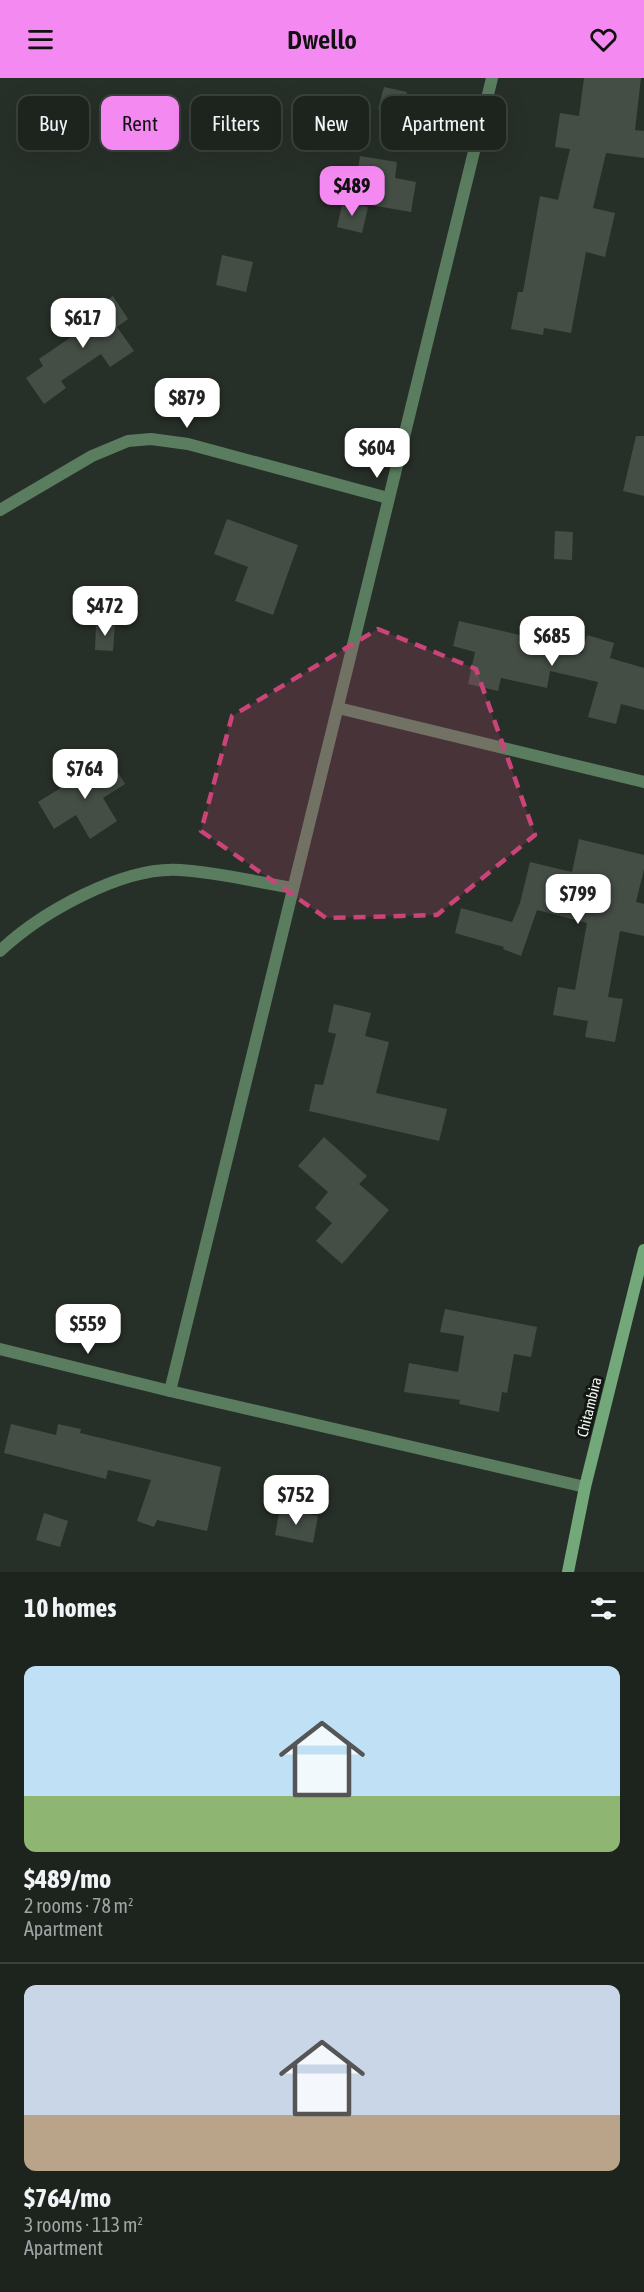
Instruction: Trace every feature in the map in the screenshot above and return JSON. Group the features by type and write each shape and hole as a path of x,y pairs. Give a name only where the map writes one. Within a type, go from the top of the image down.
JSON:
{"street":[{"path":"170,1391 492,78"},
{"path":"0,510 92,456 128,441 151,439 188,444 388,498"},
{"path":"338,708 644,782"},
{"path":"0,951 26,929 62,906 107,885 146,872 179,870 293,888"},
{"name":"Chitambira","path":"568,1572 585,1487 644,1250"},
{"path":"0,1349 170,1391 585,1487"}],"highlighted area":[{"path":"378,629 476,669 535,835 437,915 326,918 201,831 232,716"}],"building":[{"path":"584,78 641,78 635,130 644,131 644,158 606,153 593,208 615,213 605,257 586,252 571,333 544,328 543,335 511,329 518,292 523,292 540,196 558,200 570,149 555,147 560,113 579,116"},
{"path":"384,87 407,92 406,96 382,96"},
{"path":"360,156 397,162 395,178 416,182 411,212 353,202"},
{"path":"343,201 368,207 362,233 337,227"},
{"path":"222,255 253,262 246,292 216,285"},
{"path":"113,296 128,319 117,327 134,351 110,367 101,354 61,381 66,388 44,404 26,378 43,366 39,359 77,333 71,325"},
{"path":"636,436 644,436 644,496 623,491"},
{"path":"227,519 298,545 273,615 235,601 248,567 214,554"},
{"path":"555,531 573,532 572,560 554,559"},
{"path":"459,621 537,639 536,642 582,653 587,635 614,643 610,658 644,668 644,710 621,704 616,724 588,717 598,682 550,671 547,688 501,678 498,691 468,684 475,652 453,646"},
{"path":"96,623 115,624 113,651 95,650"},
{"path":"109,758 125,784 103,798 117,821 90,839 76,815 54,829 38,802"},
{"path":"579,839 644,855 644,869 636,902 644,904 644,936 620,931 608,997 623,999 615,1042 585,1037 588,1021 553,1015 558,987 575,990 587,923 537,910 521,956 503,949 504,947 455,933 461,908 512,922 520,903 530,862 572,872"},
{"path":"334,1004 371,1013 365,1036 389,1042 376,1093 447,1109 439,1141 309,1111 315,1084 323,1085 336,1034 328,1032"},
{"path":"324,1137 367,1176 359,1184 389,1210 342,1264 316,1241 332,1223 315,1208 328,1192 298,1166"},
{"path":"445,1309 537,1327 531,1357 514,1354 507,1393 502,1392 499,1412 459,1404 460,1400 404,1392 409,1363 458,1372 464,1336 440,1332"},
{"path":"11,1424 56,1435 58,1424 81,1429 80,1433 221,1467 207,1531 157,1520 154,1527 137,1521 151,1480 108,1470 106,1479 4,1453"},
{"path":"280,1508 318,1516 313,1543 275,1535"},
{"path":"44,1513 68,1521 60,1547 36,1540"}]}
